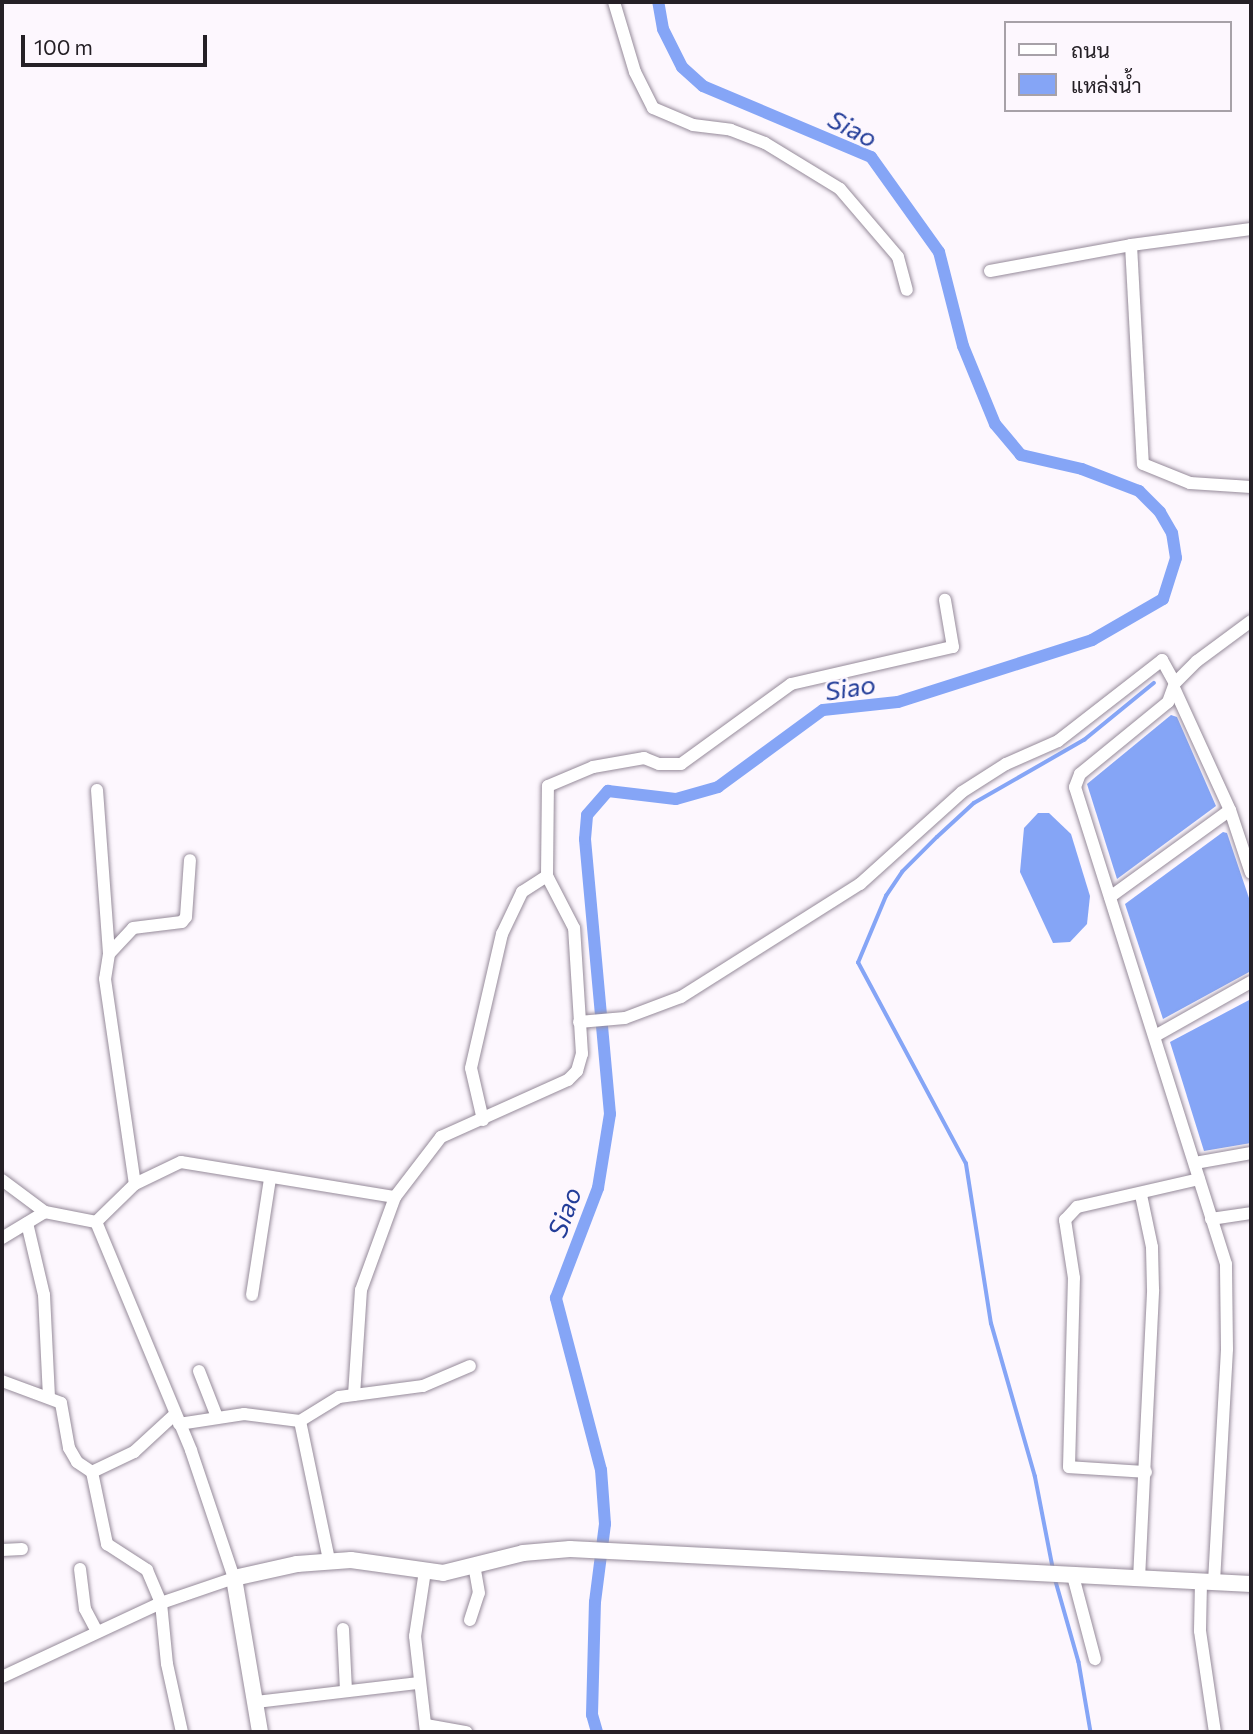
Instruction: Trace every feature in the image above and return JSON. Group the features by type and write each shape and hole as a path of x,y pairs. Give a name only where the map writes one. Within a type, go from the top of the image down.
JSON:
{"street":[{"path":"614,2 635,72 653,108 693,125 731,130 765,143 840,189 898,257 907,290"},
{"path":"990,271 1131,244 1251,229"},
{"path":"1131,244 1143,464 1191,483 1251,487"},
{"path":"354,1395 361,1290 395,1196 441,1138 568,1080 577,1071 582,1054 574,928 547,876 548,786 593,767 644,758 659,764 681,764 791,684 953,647 945,600"},
{"path":"1215,1732 1200,1631 1207,1582 1227,1313 1226,1264 1110,897 1076,780 1149,720 1172,678 1251,621"},
{"path":"581,1022 625,1018 681,997 860,884 962,792 1006,764 1058,741 1162,660 1230,810 1251,873"},
{"path":"97,790 109,954 108,1005 135,1184"},
{"path":"1110,897 1230,810"},
{"path":"109,954 133,928 182,922 186,917 190,860"},
{"path":"483,1120 471,1068 502,933 522,892 547,876"},
{"path":"1155,1036 1251,982"},
{"path":"1195,1163 1251,1153"},
{"path":"96,1222 135,1184 162,1168 194,1161 270,1179 395,1196"},
{"path":"252,1295 270,1179"},
{"path":"1146,1472 1073,1469 1067,1458 1074,1278 1066,1216 1077,1207 1141,1195 1199,1179"},
{"path":"2,1180 45,1212 96,1222"},
{"path":"1139,1579 1153,1289 1152,1247 1141,1195"},
{"path":"2,1238 45,1212"},
{"path":"1211,1219 1251,1213"},
{"path":"96,1222 176,1420 234,1578 260,1732"},
{"path":"27,1223 44,1295 49,1397"},
{"path":"92,1472 134,1452 176,1420 244,1414 300,1421 340,1397 423,1386 470,1366"},
{"path":"199,1371 217,1417"},
{"path":"2,1381 61,1403 74,1457 92,1472 107,1544 142,1565 161,1603 167,1664 181,1732"},
{"path":"300,1421 329,1560"},
{"path":"2,1550 22,1549"},
{"path":"2,1677 161,1603 234,1578 329,1560 370,1561 425,1571 474,1566 523,1553 570,1549 1251,1584"},
{"path":"470,1620 479,1593 474,1566"},
{"path":"80,1569 85,1609 97,1632"},
{"path":"425,1571 415,1636 417,1683 426,1729 466,1732"},
{"path":"1068,1576 1095,1659"},
{"path":"343,1629 346,1690"},
{"path":"256,1702 417,1683"}],"water":[{"path":"1171,715 1177,717 1216,806 1117,879 1087,784"},
{"path":"1038,813 1049,813 1071,834 1090,896 1087,924 1070,942 1053,943 1020,872 1024,828"},
{"path":"1223,832 1227,833 1251,904 1251,971 1163,1019 1125,904"},
{"path":"1251,999 1251,1143 1204,1151 1170,1042"}],"waterway":[{"name":"Siao","path":"597,1732 592,1715 595,1602 605,1524 601,1470 556,1298 598,1188 610,1114 585,839 587,815 608,791 676,799 718,787 823,710 898,702 1092,640 1163,599 1176,558 1172,533 1160,512 1139,491 1082,469 1021,455 995,424 963,346 939,252 871,157 703,86 682,67 663,29 658,2"},
{"path":"1053,1570 1035,1477 991,1324 966,1164 858,963 886,896 902,872 937,837 974,803 1084,740 1154,683"},
{"path":"1055,1578 1079,1662 1091,1732"}]}
